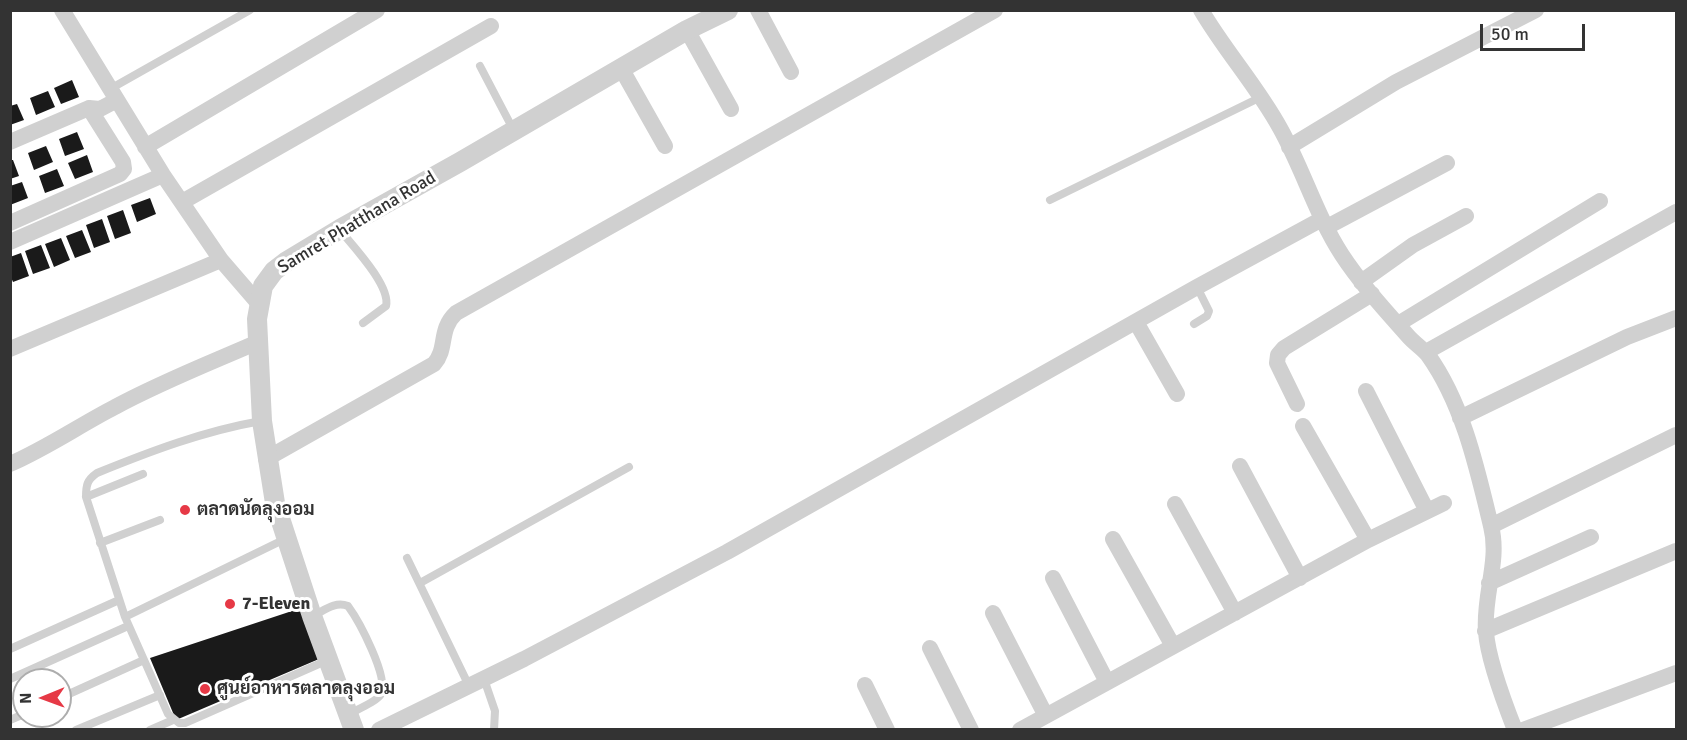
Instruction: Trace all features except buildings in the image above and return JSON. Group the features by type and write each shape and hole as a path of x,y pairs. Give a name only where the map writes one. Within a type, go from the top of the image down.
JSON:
{"street":[{"path":"62,10 163,175 221,260 259,304"},
{"path":"145,147 377,10"},
{"name":"Samret Phatthana Road","path":"351,722 285,538 266,459 257,319 263,286 274,271 287,261 340,229 687,30 728,10"},
{"path":"758,10 791,72"},
{"path":"266,459 434,364 439,359 448,321 456,313 995,10"},
{"path":"1201,10 1226,51 1247,74 1262,97 1340,252 1366,288 1426,352 1440,373 1460,418 1470,446 1495,541 1485,631 1489,651 1515,729"},
{"path":"1289,147 1396,82 1536,10"},
{"path":"182,202 491,26"},
{"path":"687,30 730,108"},
{"path":"621,68 665,146"},
{"path":"10,142 89,108 100,109 114,94"},
{"path":"10,223 120,174 124,169 123,162 89,108"},
{"path":"380,729 727,552 1197,287 1447,163"},
{"path":"10,242 163,175"},
{"path":"1398,324 1600,201"},
{"path":"1426,352 1677,212"},
{"path":"1297,404 1277,363 1278,355 1284,348 1366,288 1413,245 1466,216"},
{"path":"10,349 221,260"},
{"path":"1460,418 1627,337 1677,318"},
{"path":"1136,322 1177,394"},
{"path":"10,464 27,457 130,399 258,342"},
{"path":"1366,391 1427,511"},
{"path":"1303,426 1368,540"},
{"path":"1491,526 1677,435"},
{"path":"1240,466 1300,578"},
{"path":"1020,729 1368,540 1444,503"},
{"path":"1175,504 1235,613"},
{"path":"1489,583 1591,537"},
{"path":"1113,539 1173,646"},
{"path":"1485,631 1677,551"},
{"path":"1053,578 1107,682"},
{"path":"993,613 1046,716"},
{"path":"930,648 971,729"},
{"path":"1523,729 1677,673"},
{"path":"865,685 887,729"}],"lane":[{"path":"114,94 250,10"},
{"path":"480,66 514,131"},
{"path":"1050,200 1262,97"},
{"path":"340,229 375,276 387,300 386,306 363,323"},
{"path":"1194,324 1207,316 1209,311 1197,287"},
{"path":"262,421 194,436 97,472 89,478 86,485 86,496 126,622 168,714 173,720 185,723 328,660"},
{"path":"420,583 629,467"},
{"path":"86,496 143,474"},
{"path":"100,543 160,520"},
{"path":"10,679 126,622 285,538"},
{"path":"407,558 476,682 495,711 494,729"},
{"path":"10,649 119,600"},
{"path":"312,616 334,605 348,606 363,632 379,670 382,693 351,722"},
{"path":"72,693 144,660"},
{"path":"76,729 160,695"},
{"path":"150,729 173,720"}],"place":[{"name":"ตลาดนัดลุงออม","path":"185,510"},
{"name":"7-Eleven","path":"230,604"},
{"name":"ศูนย์อาหารตลาดลุงออม","path":"205,689"}]}
